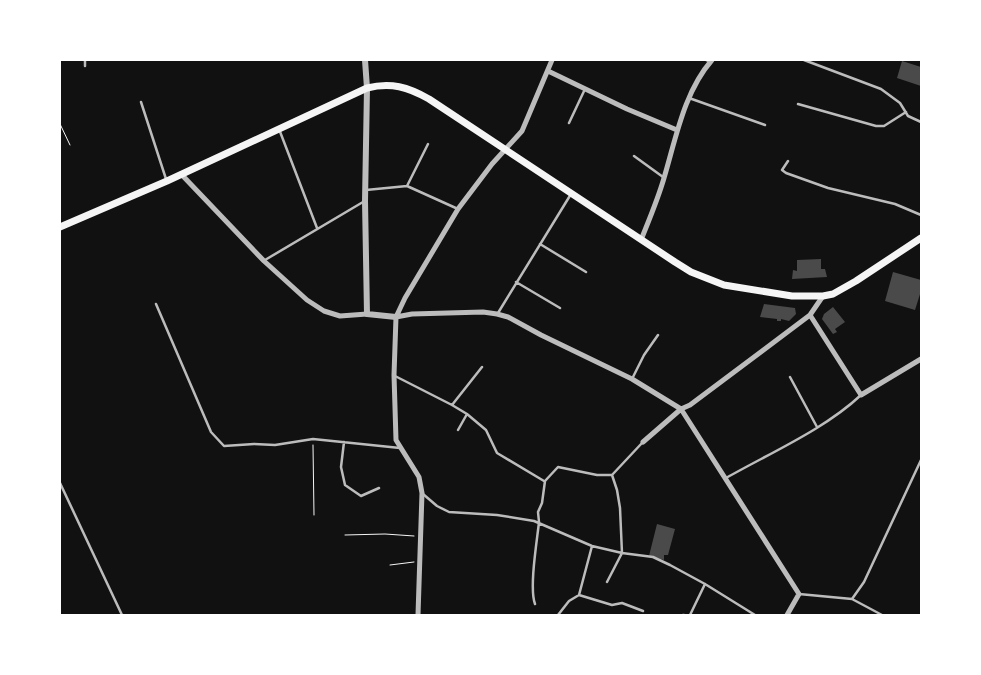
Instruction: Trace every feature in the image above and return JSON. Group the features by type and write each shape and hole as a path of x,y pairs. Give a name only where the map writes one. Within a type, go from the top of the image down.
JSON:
{"main road":[{"path":"60,227 167,181 367,88 387,84 419,93 691,272 724,285 792,296 824,296 834,294 921,238"}],"street":[{"path":"365,60 367,88 365,190 367,314"},
{"path":"418,615 422,493 419,477 396,440 394,375 396,317 405,298 458,209 492,164 522,131 552,60"},
{"path":"641,240 656,205 677,130 689,98 709,61"},
{"path":"548,71 677,130"},
{"path":"181,174 264,260 307,300 324,310 340,316 367,314 396,317 412,314 484,312 498,314 508,317 632,379 681,408 799,594 787,615"},
{"path":"643,442 681,408 690,405 810,315 824,296"},
{"path":"810,315 861,395 921,359"}],"lane":[{"path":"85,60 85,66"},
{"path":"804,60 881,89 893,96 908,116 921,122"},
{"path":"569,123 585,89"},
{"path":"689,98 765,125"},
{"path":"141,102 167,181"},
{"path":"798,104 876,126 884,126 906,112"},
{"path":"279,128 317,228"},
{"path":"407,186 428,144"},
{"path":"634,156 664,177"},
{"path":"788,161 782,170 786,173 828,188 894,204 921,215"},
{"path":"365,190 407,186 458,209"},
{"path":"498,314 572,193"},
{"path":"264,260 365,201"},
{"path":"540,244 586,272"},
{"path":"516,282 560,308"},
{"path":"156,304 211,432 224,446 275,445 313,440 400,448"},
{"path":"632,379 644,355 658,335"},
{"path":"452,405 482,366"},
{"path":"394,375 466,414 486,430 497,452 504,458 545,481"},
{"path":"790,378 818,427"},
{"path":"726,478 818,427 848,407 861,395"},
{"path":"458,430 466,414"},
{"path":"344,442 341,467 345,485 362,496 379,488"},
{"path":"535,604 532,582 539,522 538,512 542,503 545,481 558,467 597,475 612,475 643,442"},
{"path":"852,599 864,582 921,460"},
{"path":"608,582 622,553 620,508 612,475"},
{"path":"60,483 122,615"},
{"path":"422,493 437,506 449,512 498,515 539,522 592,546 622,553 653,557 705,584 754,615"},
{"path":"558,615 569,601 579,595 592,546"},
{"path":"690,615 705,584"},
{"path":"799,594 852,599 882,615"},
{"path":"579,595 612,605 622,603 643,611"}],"path":[{"path":"60,124 70,145"},
{"path":"313,440 314,515"},
{"path":"344,536 385,534 420,536"},
{"path":"390,565 419,562"}],"building":[{"path":"902,61 921,67 921,86 897,78"},
{"path":"821,259 821,269 825,269 827,277 792,279 793,270 797,271 797,260"},
{"path":"893,272 921,280 921,291 915,310 885,301"},
{"path":"764,304 795,308 796,314 789,321 781,319 781,321 777,321 777,319 760,317"},
{"path":"833,307 845,322 835,329 837,332 833,334 822,319 824,314"},
{"path":"657,524 675,529 668,555 664,555 664,560 649,556"}]}
